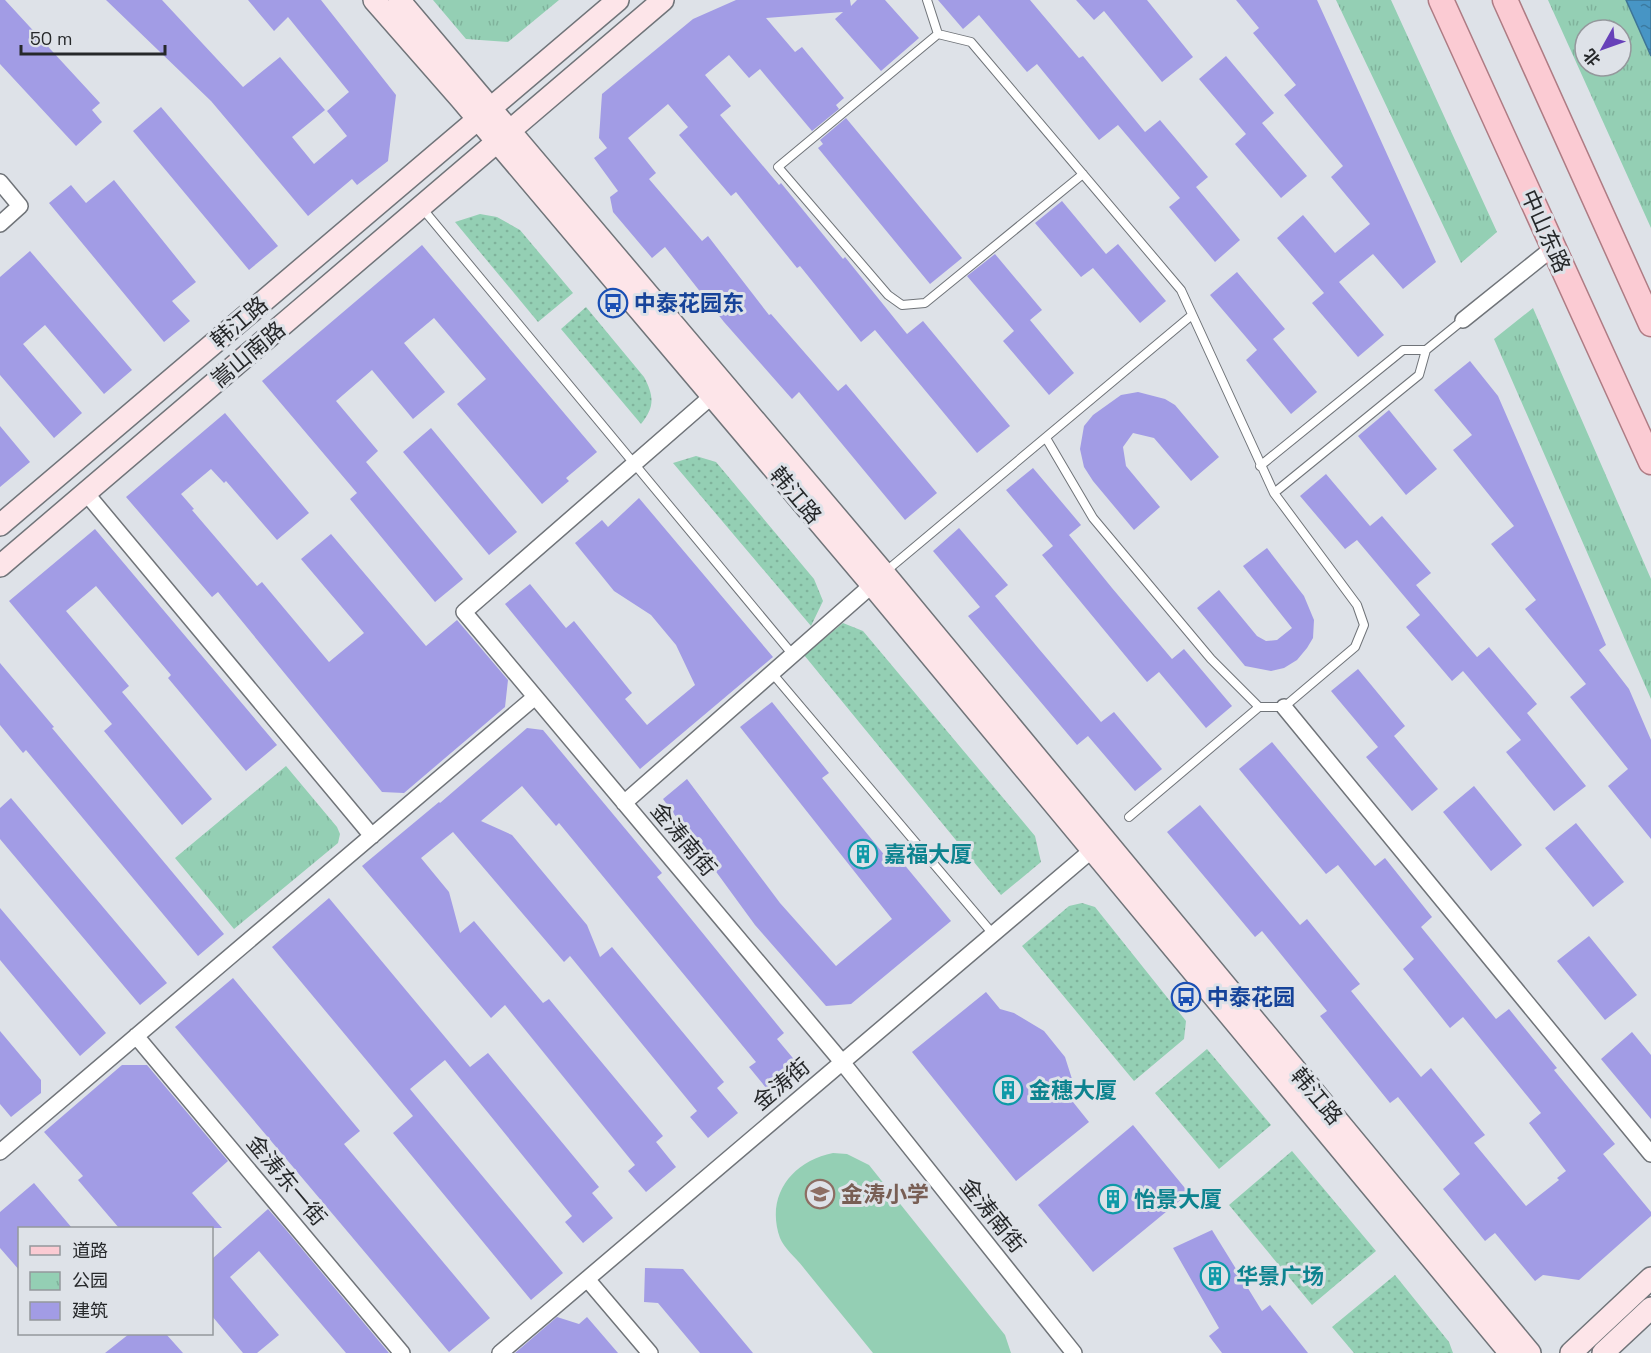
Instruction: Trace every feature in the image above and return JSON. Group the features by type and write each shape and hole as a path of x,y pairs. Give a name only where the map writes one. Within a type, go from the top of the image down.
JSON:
{"main road":[{"name":"中山东路","path":"1441,0 1651,462"},
{"path":"1505,0 1651,324"}],"street":[{"name":"韩江路","path":"374,0 504,137 878,579 1098,844 1530,1353"},
{"name":"韩江路","path":"399,0 484,114"},
{"path":"484,114 618,0"},
{"name":"嵩山南路","path":"0,566 663,0"},
{"name":"韩江路","path":"0,525 484,114"},
{"name":"韩江路","path":"504,137 712,396 878,579"},
{"path":"0,183 20,206 0,224"},
{"path":"1463,320 1554,247"},
{"name":"金涛南街","path":"712,396 464,612 842,1062 1074,1353"},
{"path":"86,493 372,836"},
{"path":"624,802 878,579"},
{"path":"0,1152 535,697"},
{"path":"1284,707 1651,1154"},
{"name":"韩江路","path":"1098,844 1510,1353"},
{"name":"金涛街","path":"500,1353 1098,844"},
{"name":"金涛东一街","path":"136,1036 402,1353"},
{"path":"1571,1353 1651,1278"},
{"path":"587,1279 650,1353"},
{"path":"1603,1353 1651,1308"}],"lane":[{"path":"927,0 938,34"},
{"path":"938,34 971,42 1181,290 1274,493 1357,605 1364,625 1355,647 1284,707 1259,707 1129,817"},
{"path":"938,34 778,167 888,295 902,305 925,303 1083,174"},
{"path":"421,207 793,655"},
{"path":"878,579 1192,315"},
{"path":"1274,493 1419,375 1426,350 1463,320"},
{"path":"1260,466 1403,350 1426,350"},
{"path":"1046,438 1093,518 1211,659 1259,707"},
{"path":"772,673 993,934"}],"green space":[{"path":"433,0 559,0 508,42 466,39"},
{"path":"1336,0 1391,0 1497,232 1461,263"},
{"path":"1548,0 1626,0 1651,56 1651,228 1583,78 1633,78 1633,18 1573,18 1573,55"},
{"path":"480,214 497,217 520,230 573,293 538,322 455,222"},
{"path":"586,307 644,377 652,401 649,412 641,424 561,329"},
{"path":"1533,308 1651,579 1651,699 1494,339"},
{"path":"696,456 716,462 814,579 823,601 811,626 673,463"},
{"path":"843,623 863,631 1035,836 1041,862 1001,895 804,655"},
{"path":"286,766 337,827 340,834 338,843 234,929 175,858"},
{"path":"1082,903 1095,907 1186,1021 1184,1039 1134,1081 1022,946 1069,906"},
{"path":"1207,1049 1271,1125 1219,1169 1155,1093"},
{"path":"1292,1151 1376,1251 1312,1305 1229,1205"},
{"path":"833,1153 847,1154 869,1165 1005,1335 1011,1353 873,1353 784,1245 776,1223 779,1195 794,1172 818,1157"},
{"path":"1395,1275 1449,1342 1453,1353 1354,1353 1332,1327"}],"water":[{"path":"1626,0 1651,0 1651,56"}],"building":[{"path":"0,0 5,0 100,103 92,110 102,122 76,146 0,64"},
{"path":"106,0 162,0 243,87 280,57 325,110 292,137 314,164 347,136 327,111 349,92 288,17 274,31 248,0 321,0 396,95 388,161 357,185 352,179 308,216 211,101"},
{"path":"736,0 850,0 851,6 857,0 885,0 919,38 881,71 835,19 843,12 766,18 795,52 802,47 844,98 836,105 839,109 812,131 760,69 749,78 729,55 705,75 731,106 720,115 779,185 781,183 843,259 845,257 907,334 923,321 1010,426 977,453 875,330 861,342 736,192 731,196 679,135 688,127 668,104 628,138 656,173 649,179 702,241 708,236 769,315 771,314 838,391 846,384 937,493 905,520 799,392 792,399 724,322 665,247 652,258 613,212 610,197 618,191 594,158 607,148 599,138 602,94 693,19"},
{"path":"938,0 1030,0 1079,58 1083,56 1145,132 1160,120 1208,177 1196,187 1240,240 1215,262 1169,207 1180,198 1118,125 1099,140 1037,64 1027,72 979,15 963,29"},
{"path":"1076,0 1147,0 1193,57 1162,82 1104,11 1094,20"},
{"path":"1236,0 1317,0 1436,262 1403,289 1373,254 1339,282 1384,335 1358,357 1312,303 1324,293 1277,238 1303,215 1335,253 1370,224 1331,177 1343,166 1284,95 1296,85 1253,33 1259,28"},
{"path":"1226,56 1274,113 1262,123 1307,176 1281,198 1235,144 1246,134 1199,79"},
{"path":"161,107 278,246 249,270 133,131"},
{"path":"846,118 962,258 930,284 818,148 823,144 820,140"},
{"path":"114,180 196,282 172,301 190,321 164,342 49,203 71,185 86,203"},
{"path":"1062,201 1106,254 1118,244 1166,301 1140,323 1093,268 1081,277 1035,223"},
{"path":"422,245 597,452 566,478 569,481 542,504 457,404 486,379 434,318 404,343 445,392 413,419 372,370 336,401 378,451 366,462 463,579 435,602 350,499 357,493 262,381"},
{"path":"30,251 132,370 104,394 45,325 23,344 82,413 54,438 0,375 0,277"},
{"path":"995,254 1042,310 1030,320 1074,373 1049,395 1003,341 1014,331 967,276"},
{"path":"1237,272 1285,329 1273,339 1317,392 1291,414 1246,360 1257,350 1210,295"},
{"path":"1470,361 1498,396 1606,645 1599,650 1629,689 1651,740 1651,839 1608,786 1628,769 1570,697 1586,684 1525,609 1536,600 1491,544 1514,526 1453,450 1472,435 1434,390"},
{"path":"1138,392 1165,399 1175,405 1219,457 1191,481 1154,438 1133,433 1123,447 1126,466 1160,507 1134,530 1093,481 1084,467 1080,449 1084,426 1093,415 1121,395"},
{"path":"1389,410 1437,469 1406,495 1358,436"},
{"path":"225,413 309,513 277,540 226,481 224,483 211,469 181,494 257,586 262,582 329,662 364,633 301,559 331,534 426,646 457,620 508,680 505,707 404,793 382,792 218,592 212,597 126,497"},
{"path":"0,426 30,462 0,487"},
{"path":"431,428 517,532 489,555 403,452"},
{"path":"1033,468 1081,525 1069,535 1112,588 1172,659 1184,649 1232,706 1206,728 1159,672 1147,682 1042,555 1053,546 1006,490"},
{"path":"1326,474 1370,526 1382,516 1431,573 1416,585 1477,657 1489,647 1537,704 1527,713 1586,786 1554,811 1506,752 1521,740 1463,671 1452,681 1406,627 1420,615 1357,540 1345,549 1300,496"},
{"path":"639,498 773,657 640,769 505,604 530,584 566,628 574,621 632,693 625,699 647,725 695,685 676,645 651,615 614,591 575,543 602,520 608,527"},
{"path":"959,528 1008,585 995,596 1039,649 1101,722 1114,712 1162,769 1135,791 1088,736 1077,745 968,616 980,607 933,551"},
{"path":"95,529 277,745 246,771 168,678 171,675 96,586 66,611 129,686 122,692 212,799 182,825 104,731 112,724 9,601"},
{"path":"1267,548 1304,596 1314,620 1313,638 1297,660 1284,668 1271,671 1245,666 1197,608 1219,590 1257,636 1266,641 1277,640 1292,628 1243,566"},
{"path":"0,663 224,934 198,956 26,750 23,753 0,725"},
{"path":"1358,669 1405,726 1394,736 1438,789 1412,811 1366,757 1378,747 1331,691"},
{"name":"嘉福大厦","path":"772,702 829,773 822,778 886,857 893,851 951,921 851,1004 826,1006 755,925 663,799 687,779 780,903 836,966 892,919 740,727"},
{"path":"527,728 543,730 662,873 657,877 784,1033 777,1039 797,1063 767,1089 749,1067 756,1062 559,823 556,826 522,786 481,821 512,835 587,925 600,957 612,947 724,1082 717,1088 738,1113 708,1138 690,1117 697,1111 570,956 564,962 453,832 421,858 449,892 460,933 474,921 543,1003 549,999 663,1136 656,1142 676,1167 646,1192 628,1171 635,1165 505,1005 491,1018 362,866"},
{"path":"1272,742 1375,866 1385,858 1432,917 1421,927 1496,1019 1509,1009 1557,1068 1554,1070 1615,1144 1603,1154 1651,1212 1651,1216 1579,1280 1543,1275 1535,1281 1495,1233 1485,1241 1443,1189 1460,1174 1398,1097 1390,1103 1320,1016 1327,1011 1262,931 1255,937 1167,832 1200,805 1300,925 1307,919 1360,984 1351,991 1421,1077 1431,1068 1485,1135 1474,1143 1526,1206 1559,1180 1557,1178 1566,1171 1529,1123 1541,1113 1463,1017 1450,1028 1403,969 1414,959 1338,865 1326,874 1239,769"},
{"path":"1474,786 1522,845 1491,871 1443,812"},
{"path":"11,798 167,983 140,1005 0,839 0,808"},
{"path":"1576,823 1624,882 1593,907 1545,848"},
{"path":"329,898 470,1067 488,1053 599,1187 592,1193 613,1218 583,1243 565,1222 572,1216 445,1060 410,1089 563,1273 531,1300 393,1133 413,1116 272,947"},
{"path":"0,908 106,1033 80,1056 0,960"},
{"path":"1589,936 1637,995 1605,1020 1557,961"},
{"path":"233,978 360,1131 344,1144 490,1318 449,1352 175,1027"},
{"name":"金穗大厦","path":"986,992 1000,1009 1014,1013 1044,1031 1065,1057 1072,1079 1073,1102 1089,1122 1016,1181 912,1052"},
{"path":"0,1031 41,1080 41,1093 11,1117 0,1104"},
{"path":"1632,1032 1651,1055 1651,1119 1601,1059"},
{"path":"122,1065 147,1065 228,1161 192,1193 222,1228 118,1227 78,1180 83,1176 44,1132"},
{"name":"怡景大厦","path":"1133,1125 1189,1193 1093,1272 1038,1205"},
{"path":"34,1183 71,1227 18,1227 18,1269 0,1248 0,1212"},
{"path":"268,1209 389,1353 346,1353 259,1251 230,1277 279,1335 257,1353 243,1353 213,1317 213,1258"},
{"name":"华景广场","path":"1212,1230 1262,1311 1270,1305 1308,1353 1222,1353 1209,1336 1219,1328 1173,1248"},
{"path":"645,1268 683,1269 753,1353 700,1353 658,1303 644,1302"},
{"path":"557,1317 579,1324 587,1317 618,1353 515,1353"},
{"path":"128,1335 167,1335 183,1353 105,1353"}],"place":[{"name":"中泰花园东","path":"613,303"},
{"name":"嘉福大厦","path":"863,854"},
{"name":"中泰花园","path":"1186,997"},
{"name":"金穗大厦","path":"1008,1090"},
{"name":"金涛小学","path":"820,1194"},
{"name":"怡景大厦","path":"1113,1199"},
{"name":"华景广场","path":"1215,1276"}]}
